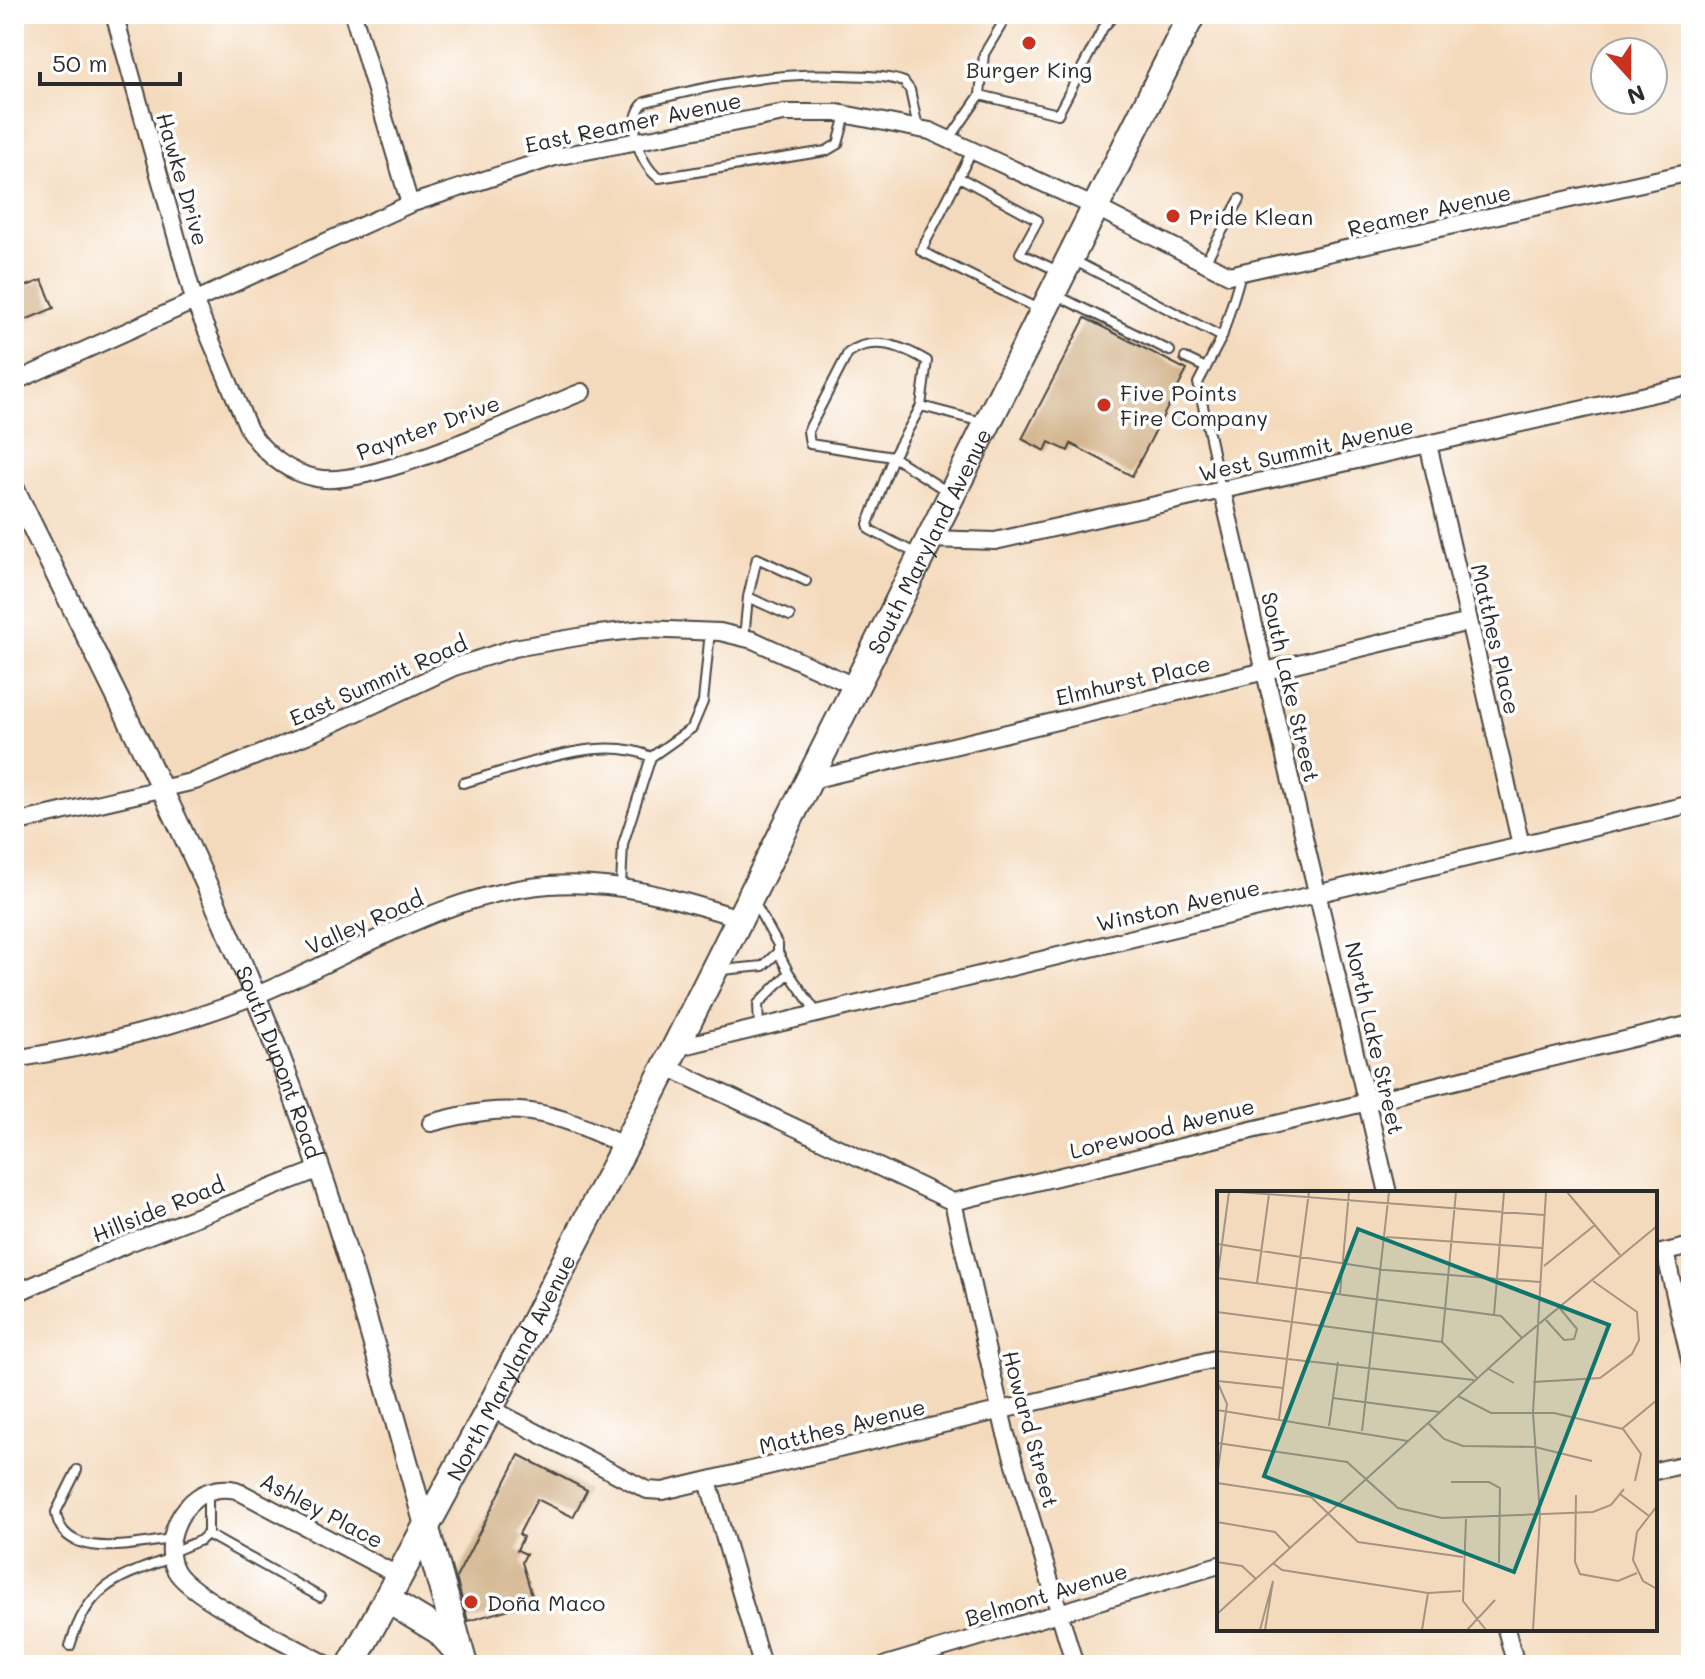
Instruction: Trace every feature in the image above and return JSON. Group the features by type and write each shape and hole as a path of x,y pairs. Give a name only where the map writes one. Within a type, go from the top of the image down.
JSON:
{"main road":[{"name":"South Maryland Avenue","path":"670,1057 1192,14"},
{"name":"North Maryland Avenue","path":"351,1665 490,1408 670,1057"},
{"name":"South Dupont Road","path":"426,1529 463,1661"},
{"path":"388,1600 439,1631 463,1661"}],"street":[{"path":"353,14 410,204"},
{"name":"Hawke Drive","path":"116,21 195,303"},
{"name":"East Reamer Avenue","path":"14,382 410,204 555,157 784,113 846,115 918,129 949,140 1095,207"},
{"name":"Reamer Avenue","path":"1095,207 1229,275 1691,172"},
{"name":"Paynter Drive","path":"195,303 249,430 261,448 280,464 317,479 356,477 391,468 582,392"},
{"name":"West Summit Avenue","path":"925,548 995,541 1691,385"},
{"name":"Matthes Place","path":"1428,444 1521,845"},
{"name":"South Dupont Road","path":"14,489 161,791 255,995 344,1234 426,1529"},
{"name":"South Lake Street","path":"1222,490 1318,894"},
{"name":"Elmhurst Place","path":"807,781 1469,622"},
{"name":"East Summit Road","path":"14,823 195,781 326,727 454,667 514,648 642,629 710,631 744,638 854,686"},
{"name":"Winston Avenue","path":"670,1057 759,1027 1691,804"},
{"name":"Valley Road","path":"14,1059 129,1037 255,995 446,909 500,893 548,885 621,886 744,906"},
{"name":"North Lake Street","path":"1318,894 1388,1191"},
{"name":"Lorewood Avenue","path":"953,1202 1691,1024"},
{"path":"670,1057 953,1202"},
{"path":"431,1123 492,1111 538,1111 572,1120 624,1146"},
{"name":"Hillside Road","path":"14,1294 129,1243 320,1169"},
{"name":"Howard Street","path":"953,1202 1000,1410 1075,1665"},
{"path":"1691,1246 1660,1254 1691,1364"},
{"name":"Matthes Avenue","path":"490,1408 647,1490 663,1491 1217,1358"},
{"path":"1657,1471 1691,1463"},
{"path":"708,1481 762,1665"},
{"name":"Ashley Place","path":"208,1492 224,1487 259,1499 401,1577"},
{"path":"208,1492 187,1507 172,1550 185,1583 328,1665"},
{"name":"Belmont Avenue","path":"886,1665 1217,1566"},
{"path":"1507,1631 1516,1665"}],"lane":[{"path":"949,140 980,95 984,54 1008,14"},
{"path":"980,95 1058,114 1103,28 1115,14"},
{"path":"846,115 838,144 826,151 659,178 648,171 636,142 639,108 645,102 727,81 789,73 872,76 904,82 910,90 918,129"},
{"path":"973,151 921,251 1056,284 1222,337"},
{"path":"959,177 1038,220 1020,253 1056,284 1170,351"},
{"path":"1204,265 1240,199"},
{"path":"1222,490 1198,383 1222,337 1241,274"},
{"path":"925,548 870,530 868,524 893,457 921,406 927,361 903,346 860,345 848,353 808,431 810,444 893,457 951,494"},
{"path":"1185,358 1206,368"},
{"path":"921,406 987,423"},
{"path":"744,638 748,597 757,558 806,581"},
{"path":"748,597 790,616"},
{"path":"621,886 623,844 651,757 692,728 703,702 710,631"},
{"path":"463,783 553,757 600,749 633,748 651,757"},
{"path":"744,906 778,945 778,952 789,973 817,1014"},
{"path":"713,970 763,966 778,952"},
{"path":"759,1027 758,1004 789,973"},
{"path":"77,1470 56,1512 63,1533 73,1541 172,1550"},
{"path":"70,1646 79,1615 101,1590 207,1534 210,1527 208,1492"},
{"path":"207,1534 320,1597"}],"building":[{"path":"42,280 54,308 18,323 14,313 14,291"},
{"name":"Five Points Fire Company","path":"1085,318 1187,370 1132,476 1071,444 1068,451 1049,442 1045,451 1022,439"},
{"path":"519,1455 587,1490 573,1517 537,1499 519,1534 523,1537 517,1550 526,1554 522,1562 534,1602 468,1621 456,1578"}],"place":[{"name":"Burger King","path":"1029,43"},
{"name":"Pride Klean","path":"1173,216"},
{"name":"Five Points Fire Company","path":"1104,405"},
{"name":"Doña Maco","path":"471,1602"}]}
